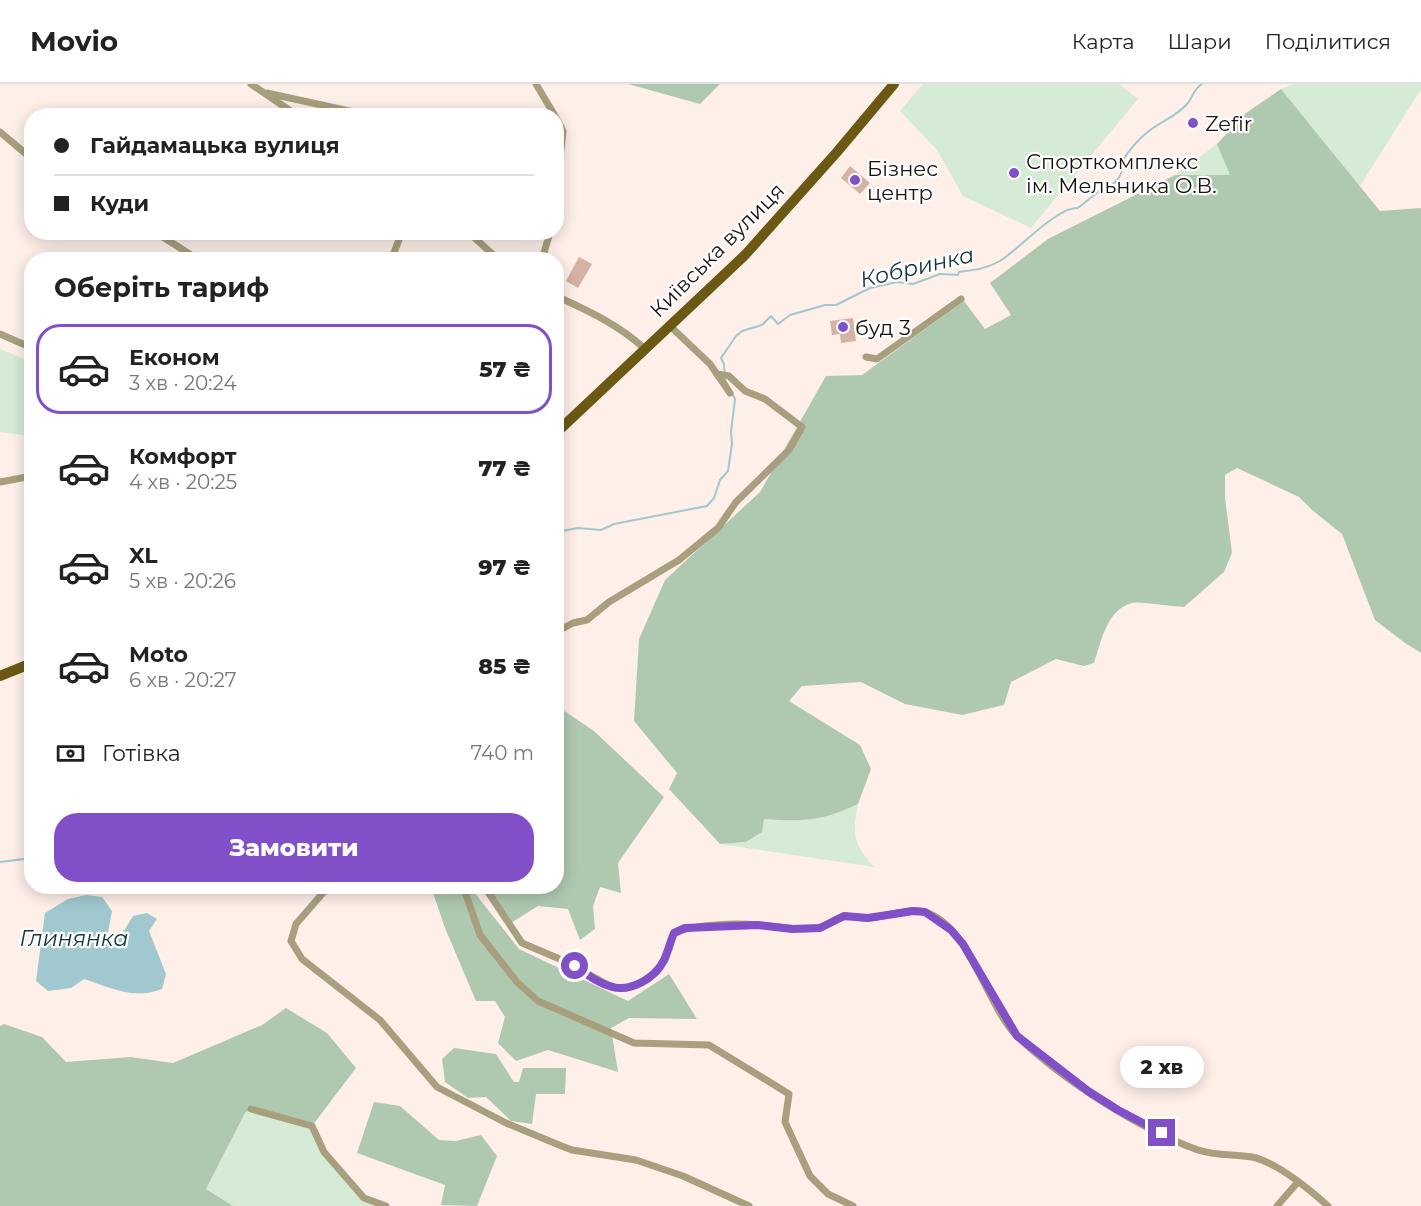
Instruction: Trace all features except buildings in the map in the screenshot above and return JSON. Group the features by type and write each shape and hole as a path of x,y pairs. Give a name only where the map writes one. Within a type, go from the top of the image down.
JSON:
{"main road":[{"name":"Київська вулиця","path":"564,425 745,255 894,84"},
{"path":"0,676 24,666"}],"street":[{"path":"251,84 287,108"},
{"path":"536,84 551,108"},
{"path":"267,93 335,108"},
{"path":"0,132 24,152"},
{"path":"168,240 186,252"},
{"path":"477,240 489,252"},
{"path":"866,357 877,359 961,299"},
{"path":"564,300 599,316 632,337 645,349"},
{"path":"564,628 587,620 609,602 679,560 718,528 736,502 789,450 802,427 765,399 745,391 723,375 670,326"},
{"path":"0,334 24,344"},
{"path":"723,375 729,393"},
{"path":"0,483 24,478"},
{"path":"322,894 296,924 291,941 302,959 380,1020 437,1087 506,1124 572,1150 636,1160 683,1176 749,1206"},
{"path":"466,894 480,935 517,982 538,1001 634,1043 709,1045 789,1094 785,1122 810,1176 828,1194 853,1206"},
{"path":"489,894 522,943 562,960 614,988 629,987 647,980 665,960 674,933 685,928 758,925 792,929 820,928 844,916 868,918 913,911 925,912 951,930 963,944 1007,1023 1017,1036 1088,1091 1144,1125 1197,1149 1216,1155 1253,1158 1275,1167 1328,1206"},
{"path":"251,1109 312,1126 324,1152 364,1198 386,1206"},
{"path":"1277,1206 1297,1183"}],"green space":[{"path":"628,84 720,84 700,104"},
{"name":"Спорткомплекс ім. Мельника О.В.","path":"923,84 1119,84 1138,99 1031,228 963,196 937,150 900,111"},
{"path":"1295,84 1421,84 1421,89 1360,186 1281,89"},
{"path":"1281,89 1380,211 1421,208 1421,653 1375,620 1342,534 1299,497 1237,468 1225,475 1225,498 1232,553 1224,572 1184,607 1135,603 1123,606 1106,627 1094,663 1084,666 1056,659 1011,682 1004,705 962,715 905,704 861,682 802,686 789,701 860,745 871,769 858,804 834,814 812,819 764,819 762,832 746,842 720,844 669,789 677,773 634,721 639,639 665,580 760,492 826,376 862,375 964,301 985,329 1011,315 990,283 1048,239 1175,175 1230,175 1217,144 1246,113"},
{"path":"1217,144 1231,175 1175,175"},
{"path":"0,349 24,359 24,435 0,432"},
{"path":"564,711 594,731 664,797 618,863 621,893 600,887 593,906 595,929 580,940 568,909 538,906 511,923 492,894 564,894"},
{"path":"858,804 855,824 856,838 858,845 874,867 720,844 746,842 764,819 813,819 834,814"},
{"path":"433,894 476,894 519,949 628,1001 669,974 697,1019 629,1018 611,1028 618,1072 548,1050 516,1061 498,1043 505,1017 495,1001 476,1001"},
{"path":"286,1008 327,1033 356,1068 312,1126 251,1109 245,1113 206,1189 233,1206 0,1206 0,1026 4,1024 42,1037 66,1062 130,1057 173,1063 262,1025"},
{"path":"454,1048 496,1054 514,1082 519,1082 523,1068 566,1068 565,1094 536,1094 532,1124 511,1121 486,1097 468,1098 445,1082 442,1059"},
{"path":"374,1102 400,1106 439,1140 456,1141 481,1135 497,1156 477,1206 441,1205 445,1185 357,1153"},
{"path":"251,1109 312,1126 324,1152 364,1198 386,1206 233,1206 206,1189 245,1113"}],"water":[{"name":"Глинянка","path":"86,895 102,897 112,911 106,943 117,942 133,916 147,913 157,919 149,931 166,974 162,989 142,993 123,992 84,979 71,988 48,991 36,981 45,913 68,899"}],"waterway":[{"name":"Кобринка","path":"564,531 578,528 601,530 614,524 707,506 714,498 720,480 728,471 735,399 725,380 724,364 721,358 736,336 742,331 762,325 771,316 778,324 790,315 825,305 836,305 870,288 897,282 913,284 940,274 958,275 959,272 975,270 1000,261 1060,214 1078,208 1114,183 1122,172 1121,163 1134,145 1149,131 1184,108 1195,90 1202,84"},
{"name":"Кобринка","path":"0,862 24,859"}],"place":[{"name":"Zefir","path":"1193,123"},
{"name":"Спорткомплекс ім. Мельника О.В.","path":"1014,173"},
{"name":"Бізнес центр","path":"855,180"},
{"name":"буд 3","path":"843,327"}],"route":[{"path":"575,966 614,988 629,987 647,980 657,971 665,960 674,933 685,928 758,925 792,929 820,928 844,916 868,918 913,911 925,912 937,918 963,944 1007,1023 1017,1036 1088,1091 1144,1125 1162,1133"}]}
